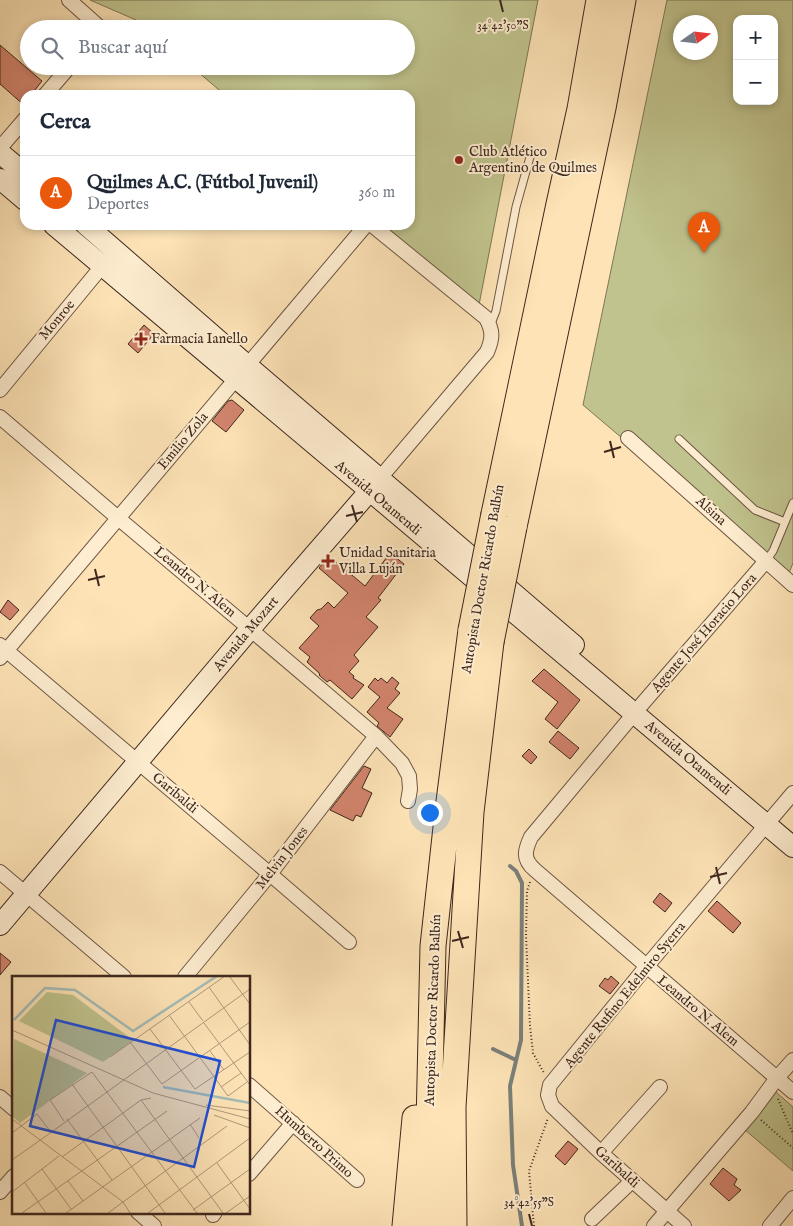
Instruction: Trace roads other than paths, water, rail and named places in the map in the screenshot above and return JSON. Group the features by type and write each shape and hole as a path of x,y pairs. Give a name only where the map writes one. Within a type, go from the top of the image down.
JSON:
{"highway":[{"name":"Autopista Doctor Ricardo Balbín","path":"429,1226 433,946 448,809 504,521 557,214 580,110 599,0"},
{"name":"Autopista Doctor Ricardo Balbín","path":"504,521 603,108 623,0"},
{"name":"Autopista Doctor Ricardo Balbín","path":"454,1226 454,1107 481,636"},
{"path":"405,1226 433,946"},
{"path":"454,1107 462,1226"}],"main road":[{"path":"0,153 20,170"},
{"path":"0,179 20,196"},
{"name":"Avenida Otamendi","path":"62,230 109,259 770,820 793,847"},
{"name":"Avenida Otamendi","path":"96,230 109,259"},
{"name":"Avenida Mozart","path":"0,925 375,484"},
{"name":"Avenida Otamendi","path":"770,820 793,831"}],"street":[{"path":"69,0 91,20"},
{"path":"49,90 62,75"},
{"path":"0,148 20,124"},
{"name":"Emilio Zola","path":"2,651 118,518 362,230"},
{"path":"378,230 486,318 490,326"},
{"name":"Monroe","path":"0,390 109,259"},
{"name":"Avenida Mozart","path":"375,484 487,352 491,342 490,326"},
{"name":"Leandro N. Alem","path":"0,417 376,736 402,763 409,776 410,789 408,801"},
{"name":"Alsina","path":"628,438 793,584"},
{"name":"Agente José Horacio Lora","path":"535,870 529,865 526,858 526,847 532,836 766,560"},
{"name":"Garibaldi","path":"2,651 138,762 349,942"},
{"name":"Melvin Jones","path":"186,976 270,874 376,736"},
{"name":"Agente Rufino Edelmiro Syerra","path":"552,1106 548,1095 550,1085 646,967 793,793"},
{"name":"Leandro N. Alem","path":"535,870 775,1082 793,1092"},
{"path":"0,872 123,976"},
{"path":"654,1226 752,1112 793,1060"},
{"name":"Humberto Primo","path":"250,1085 357,1180"},
{"path":"601,1153 660,1087"},
{"path":"0,1097 12,1107"},
{"name":"Garibaldi","path":"552,1106 601,1153 684,1226"},
{"path":"250,1173 293,1123"},
{"path":"0,1192 12,1178"},
{"path":"592,1219 632,1181"},
{"path":"770,1226 793,1198"},
{"path":"140,1214 154,1226"}],"lane":[{"path":"490,326 496,311 516,207 530,157"},
{"path":"679,439 755,510 785,522"},
{"path":"766,560 773,551 793,503"}],"waterway":[{"path":"510,866 516,871 522,883 521,1040 510,1086 513,1165 522,1226"},
{"path":"493,1049 516,1060"}],"place":[{"name":"Club Atlético Argentino de Quilmes","path":"459,160"},
{"name":"Quilmes A.C. (Fútbol Juvenil)","path":"704,253"},
{"name":"Farmacia Ianello","path":"141,339"},
{"name":"Unidad Sanitaria Villa Luján","path":"328,561"}]}
